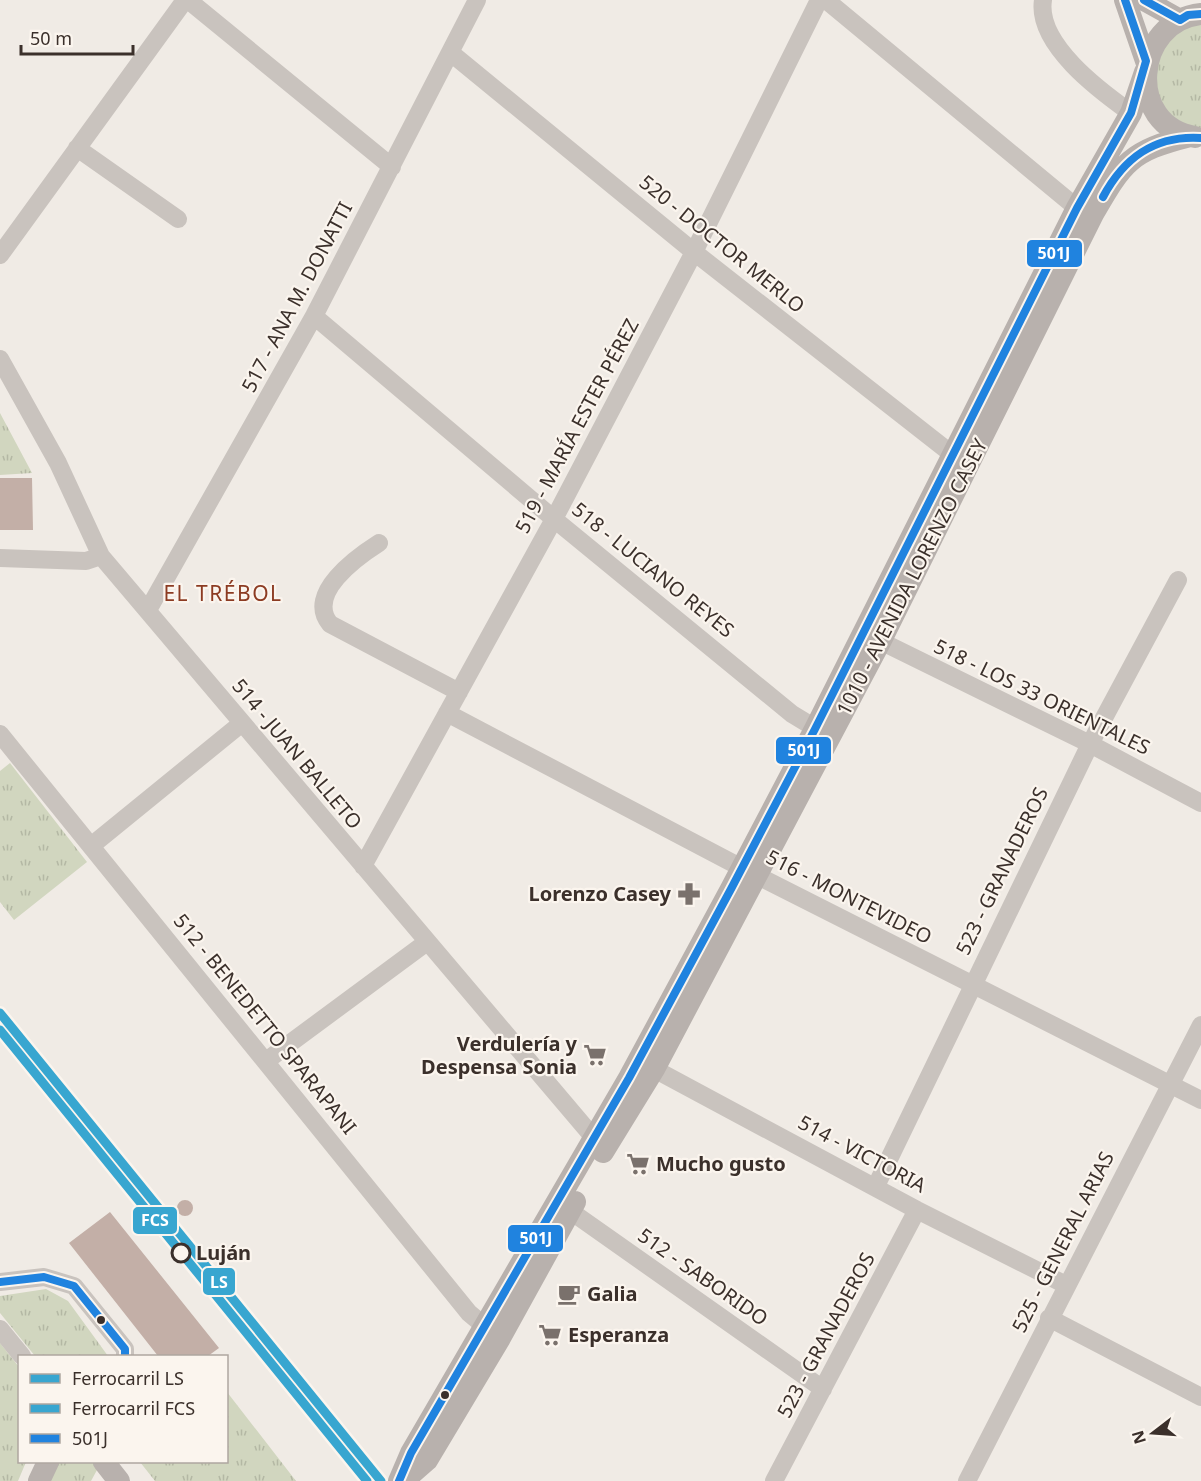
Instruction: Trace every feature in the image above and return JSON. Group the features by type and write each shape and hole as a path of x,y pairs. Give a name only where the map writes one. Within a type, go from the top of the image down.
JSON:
{"main road":[{"path":"1125,0 1146,66 1145,86 1156,112 1177,131 1195,137"},
{"path":"1144,0 1192,13"},
{"name":"1010 - AVENIDA LORENZO CASEY","path":"401,1481 411,1452 493,1333 646,1065 823,733 1085,211 1131,113 1146,66 1159,37 1192,13"},
{"name":"1010 - AVENIDA LORENZO CASEY","path":"1085,211 1128,162 1164,142 1195,137"},
{"path":"39,1481 47,1463"}],"street":[{"path":"0,255 186,0 392,167"},
{"name":"517 - ANA M. DONATTI","path":"148,610 314,316 477,0"},
{"name":"519 - MARÍA ESTER PÉREZ","path":"363,866 554,519 694,252 819,0"},
{"path":"825,0 1085,211"},
{"path":"1043,0 1041,10 1049,31 1067,57 1093,86 1131,113"},
{"name":"520 - DOCTOR MERLO","path":"451,53 694,252 960,460"},
{"path":"78,148 178,219"},
{"name":"518 - LUCIANO REYES","path":"314,316 554,519 792,714 823,733"},
{"name":"514 - JUAN BALLETO","path":"0,358 58,463 101,556 427,942 601,1141"},
{"path":"379,543 339,573 323,604 323,615 330,624 459,692"},
{"path":"0,558 86,561 101,556"},
{"name":"523 - GRANADEROS","path":"876,1186 971,985 1090,744 1178,580"},
{"name":"518 - LOS 33 ORIENTALES","path":"872,637 1090,744 1201,803"},
{"name":"516 - MONTEVIDEO","path":"447,713 971,985 1201,1100"},
{"path":"91,846 242,723"},
{"name":"512 - BENEDETTO SPARAPANI","path":"0,734 469,1312 493,1333"},
{"path":"266,1061 427,942"},
{"name":"525 - GENERAL ARIAS","path":"967,1481 1201,1025"},
{"name":"514 - VICTORIA","path":"646,1065 876,1186 917,1210 1066,1285"},
{"name":"512 - SABORIDO","path":"564,1206 822,1389"},
{"name":"523 - GRANADEROS","path":"777,1477 917,1210"},
{"path":"0,1282 44,1277 74,1286 126,1349 125,1355"},
{"path":"1049,1318 1201,1397"},
{"path":"0,1329 21,1355"},
{"path":"777,1477 795,1481"}],"green space":[{"path":"1201,19 1201,132 1175,122 1154,93 1155,54 1165,38"},
{"path":"0,413 32,473 0,475"},
{"path":"10,763 87,862 14,920 0,902 0,771"},
{"path":"46,1289 68,1301 107,1355 34,1355 0,1313 0,1296"},
{"path":"0,1343 18,1366 18,1463 26,1463 18,1481 0,1481"},
{"path":"228,1393 296,1481 155,1481 141,1463 228,1463"},
{"path":"55,1463 95,1463 97,1470 91,1481 46,1481"}],"building":[{"path":"0,478 32,478 33,530 0,530"},
{"path":"185,1200 191,1202 193,1208 191,1214 185,1216 179,1214 177,1208 179,1202"},
{"path":"110,1212 219,1348 209,1355 157,1355 69,1243"}],"rail line":[{"name":"LS","path":"0,1013 381,1481"},
{"name":"FCS","path":"0,1030 367,1481"}],"transit line":[{"name":"501J","path":"399,1481 411,1453 629,1078 731,889 815,729 1077,208 1131,113 1146,61 1125,0"},
{"name":"501J","path":"1144,0 1180,20 1188,15 1201,14"},
{"name":"501J","path":"1103,197 1121,171 1142,152 1169,140 1201,138"},
{"name":"501J","path":"0,1282 44,1277 74,1286 125,1349 125,1355"}],"place":[{"name":"Lorenzo Casey","path":"689,894"},
{"name":"Verdulería y Despensa Sonia","path":"595,1055"},
{"name":"Mucho gusto","path":"638,1164"},
{"name":"Luján","path":"181,1253"},
{"name":"Galia","path":"569,1294"},
{"name":"Esperanza","path":"550,1335"}],"district":[{"name":"EL TRÉBOL","path":"223,594"}]}
